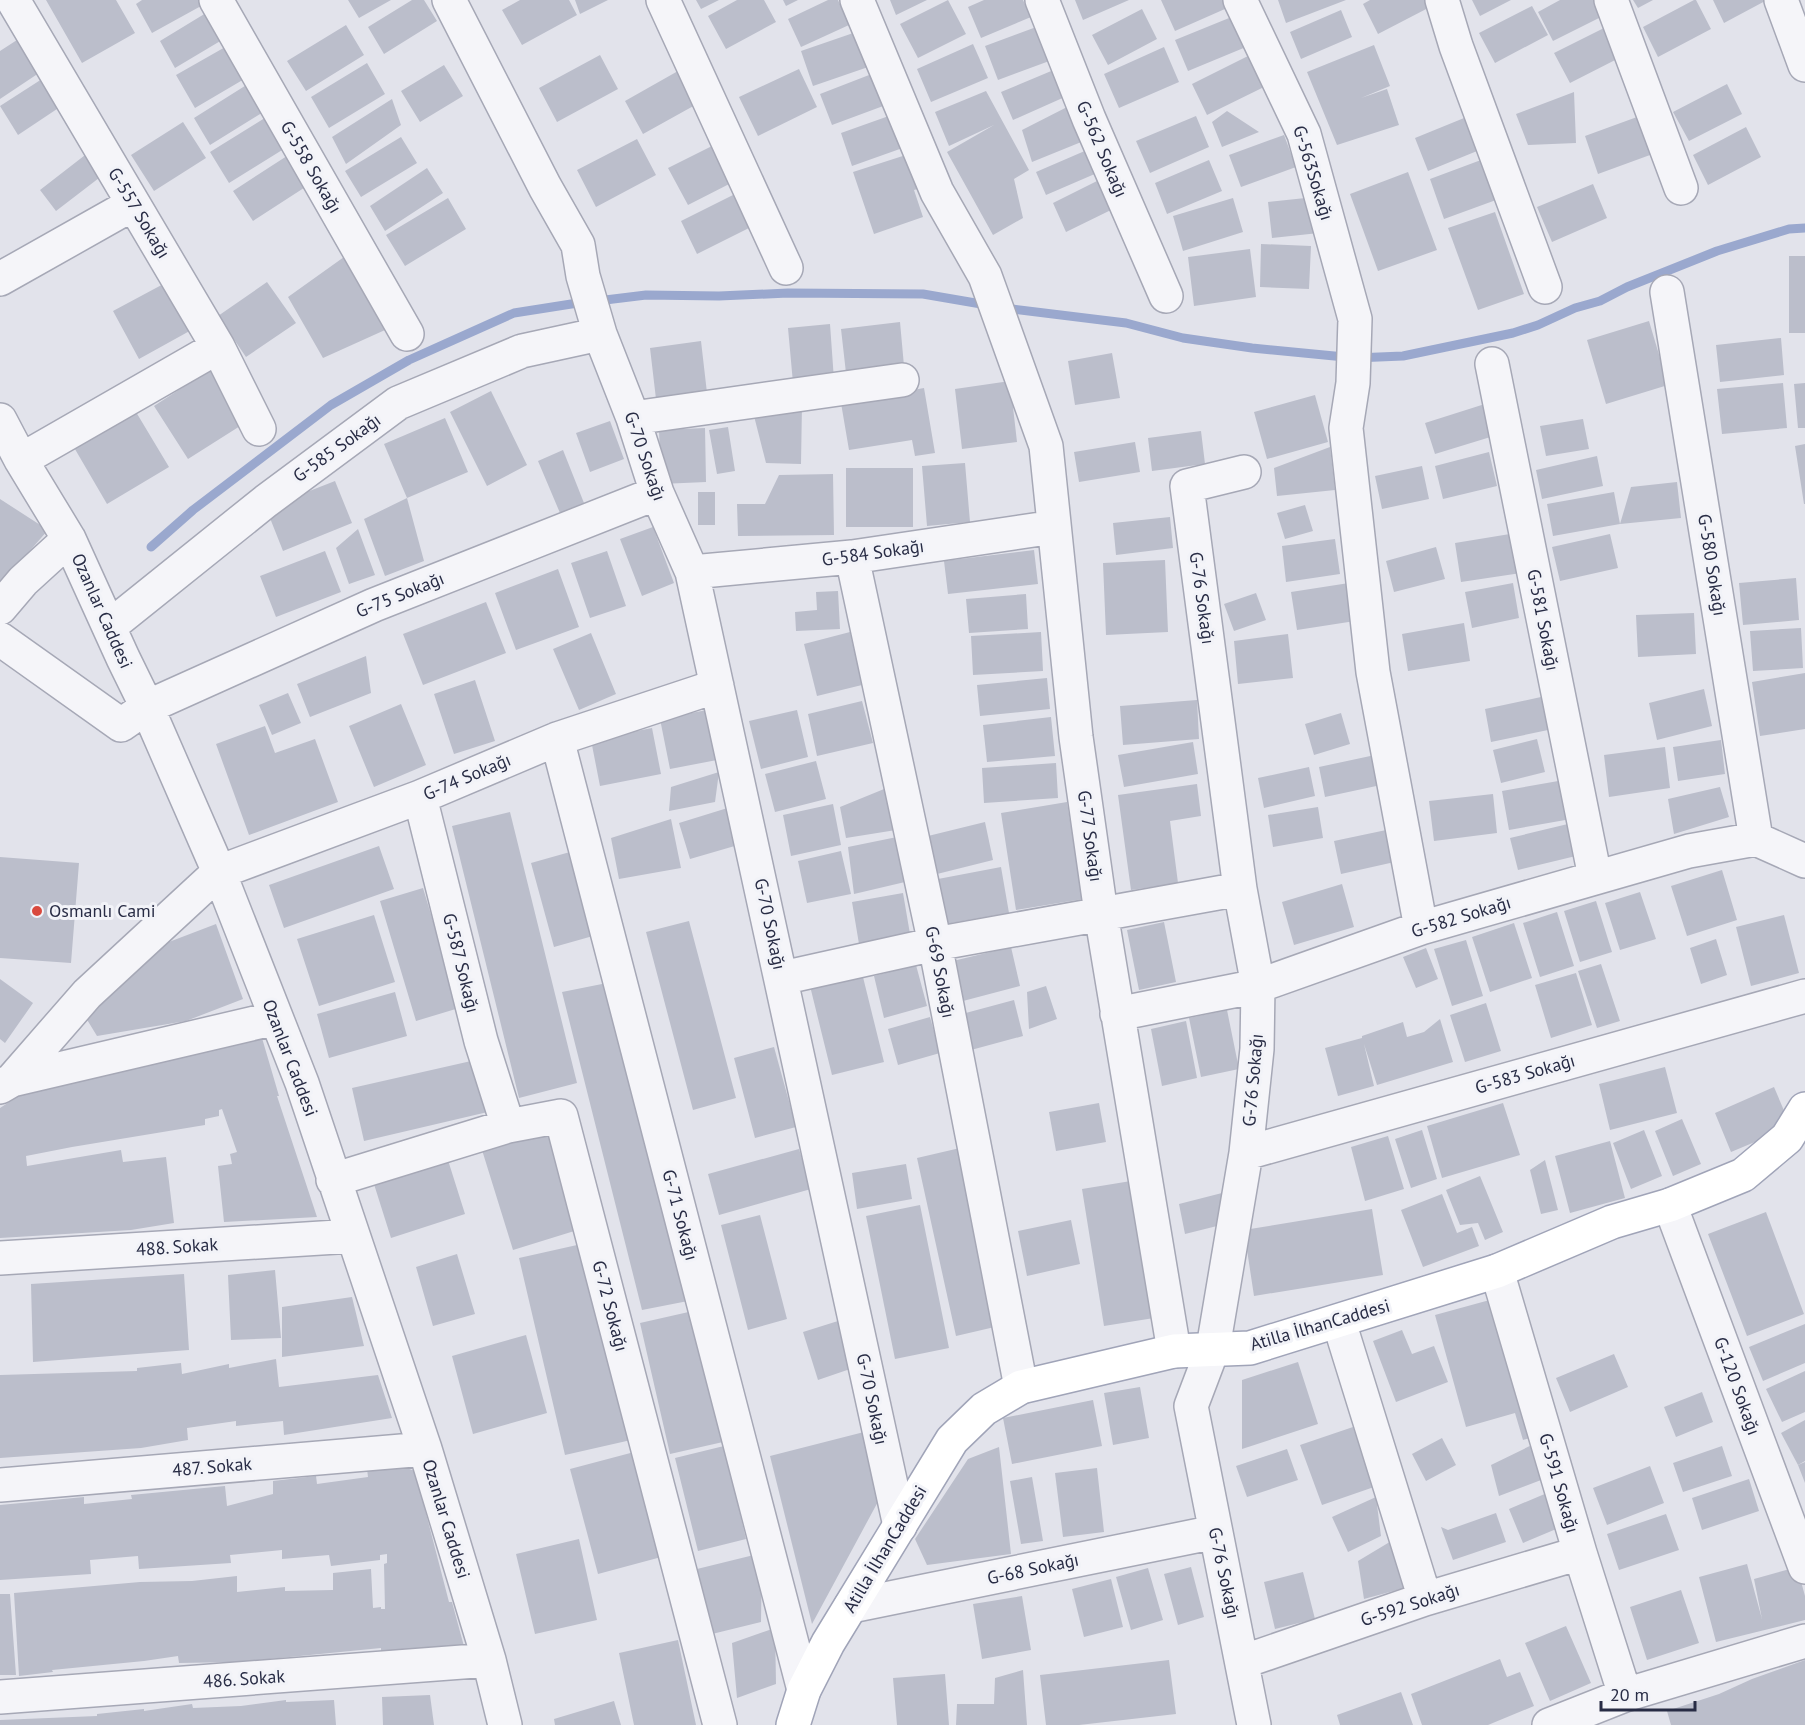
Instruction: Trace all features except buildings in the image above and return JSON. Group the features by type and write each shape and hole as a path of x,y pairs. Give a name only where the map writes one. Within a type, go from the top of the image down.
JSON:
{"main road":[{"name":"Atilla İlhanCaddesi","path":"793,1725 804,1690 828,1643 951,1440 984,1409 1021,1387 1174,1352 1213,1348 1250,1348 1497,1271 1612,1222 1670,1205 1743,1174 1787,1138 1805,1109"}],"street":[{"name":"G-557 Sokağı","path":"13,0 218,347 259,429"},
{"name":"G-558 Sokağı","path":"216,0 407,334"},
{"name":"G-70 Sokağı","path":"449,0 545,187 578,245 583,276 600,334 633,418 657,493 692,572 900,1526"},
{"path":"663,0 786,268"},
{"name":"G-77 Sokağı","path":"857,0 937,192 985,276 1046,446 1076,737 1117,1014 1174,1352"},
{"name":"G-562 Sokağı","path":"1042,0 1092,128 1166,296"},
{"name":"G-563Sokağı","path":"1240,0 1304,134 1354,319 1353,383 1346,428 1373,672 1421,928"},
{"path":"1442,0 1456,46 1545,287"},
{"path":"1611,0 1681,188"},
{"path":"1781,0 1805,65"},
{"path":"0,279 133,204"},
{"name":"G-580 Sokağı","path":"1667,292 1756,839"},
{"name":"G-585 Sokağı","path":"109,627 266,501 399,403 522,351 600,334"},
{"path":"21,460 218,347"},
{"name":"G-581 Sokağı","path":"1492,364 1595,877"},
{"path":"633,418 902,380"},
{"name":"Ozanlar Caddesi","path":"0,421 69,539 147,707 219,872 302,1083 425,1449 489,1660 506,1725"},
{"name":"G-76 Sokağı","path":"1245,472 1186,486 1240,889 1258,986 1257,1049 1246,1154 1213,1348 1191,1406 1254,1725"},
{"name":"G-75 Sokağı","path":"0,639 121,725 147,707 374,605 657,493"},
{"name":"G-584 Sokağı","path":"692,572 852,557 1054,527"},
{"path":"0,608 23,581 69,539"},
{"name":"G-69 Sokağı","path":"852,557 935,944 1021,1387"},
{"name":"G-74 Sokağı","path":"219,872 420,797 557,739 717,686"},
{"name":"G-71 Sokağı","path":"557,739 804,1690"},
{"name":"G-587 Sokağı","path":"420,797 481,1041 508,1126"},
{"path":"1756,839 1805,861"},
{"name":"G-582 Sokağı","path":"1117,1014 1258,986 1421,928 1689,851 1756,839"},
{"path":"6,1084 87,994 219,872"},
{"path":"782,978 935,944 1240,889"},
{"name":"G-583 Sokağı","path":"1246,1154 1805,996"},
{"path":"6,1084 276,1018"},
{"name":"G-72 Sokağı","path":"333,1180 508,1126 561,1116 720,1725"},
{"name":"G-120 Sokağı","path":"1670,1205 1802,1550"},
{"name":"488. Sokak","path":"0,1258 353,1236"},
{"name":"G-591 Sokağı","path":"1497,1271 1580,1553 1625,1695"},
{"path":"1339,1322 1425,1599"},
{"name":"487. Sokak","path":"0,1485 425,1449"},
{"name":"G-68 Sokağı","path":"851,1606 1215,1532"},
{"name":"G-592 Sokağı","path":"1242,1662 1425,1599 1580,1553"},
{"path":"1549,1725 1625,1695 1805,1641"},
{"name":"486. Sokak","path":"0,1697 489,1660"}],"waterway":[{"path":"1004,308 1126,323 1183,338 1252,348 1355,358 1403,356 1513,333 1538,325 1575,308 1600,301 1627,287 1717,251 1789,229 1805,228"},
{"path":"597,301 646,295 923,294 987,305"},
{"path":"151,547 193,510 331,405 409,360 514,313 584,302"}],"place":[{"name":"Osmanlı Cami","path":"37,911"}]}
